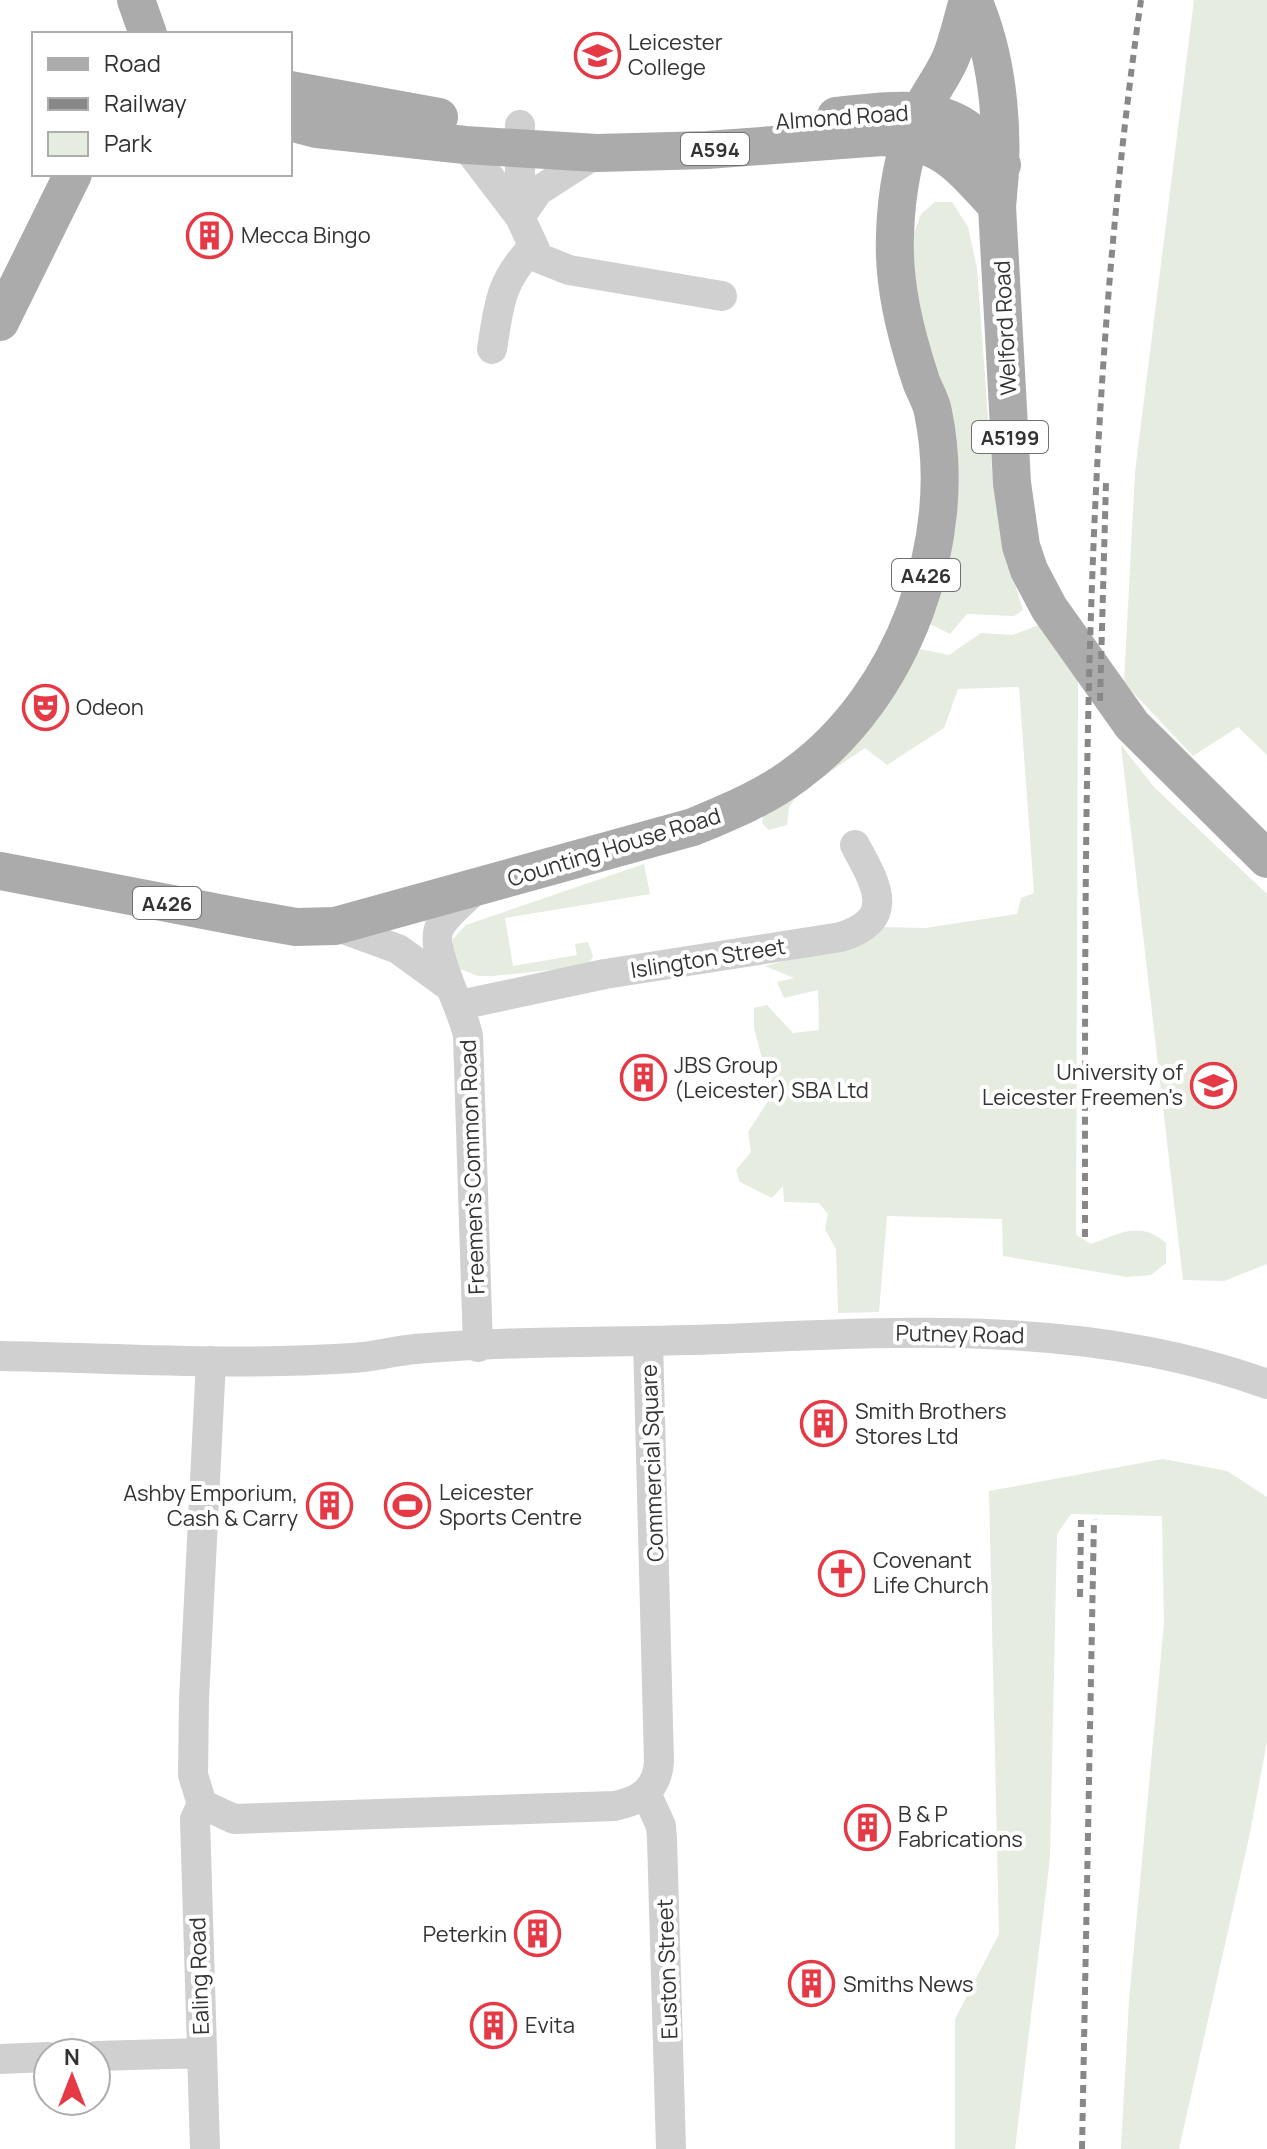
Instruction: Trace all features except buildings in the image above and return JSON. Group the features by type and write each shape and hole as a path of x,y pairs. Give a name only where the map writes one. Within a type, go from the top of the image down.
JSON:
{"main road":[{"path":"115,32 124,0"},
{"path":"136,0 147,32"},
{"name":"Welford Road","path":"915,125 952,55 971,0"},
{"name":"Welford Road","path":"971,0 986,30 991,184 1014,517 1029,570 1049,608 1132,725 1267,859"},
{"name":"Almond Road","path":"292,90 597,153 707,150 882,137 915,125"},
{"name":"Almond Road","path":"292,123 317,129 465,145 520,137 663,127 915,125 946,153 991,184"},
{"name":"Counting House Road","path":"335,926 693,827 763,796 798,773 839,733 893,659 918,604 938,512 933,409 921,382 899,304 895,236 899,197 915,125"},
{"path":"0,322 72,176"},
{"path":"899,197 925,182 941,178 991,184"},
{"name":"A426","path":"0,871 296,927 335,926"}],"street":[{"path":"520,137 520,217"},
{"path":"465,145 520,217 539,258 569,270 722,296"},
{"path":"520,217 538,191 597,153"},
{"path":"492,349 501,292 512,270 532,248"},
{"name":"Islington Street","path":"457,997 841,937 860,931 878,908 878,893 855,845"},
{"name":"Freemen's Common Road","path":"476,889 441,924 435,936 438,958 457,997 468,1036 478,1347"},
{"path":"335,926 398,949 457,997"},
{"name":"Putney Road","path":"648,1341 846,1333 1027,1335 1168,1354 1219,1366 1267,1384"},
{"name":"Commercial Square","path":"0,1356 155,1361 353,1358 415,1349 648,1341 659,1762 654,1785 646,1793"},
{"path":"211,1361 194,1699 193,1775 202,1804 234,1819 614,1806 629,1803 646,1793"},
{"name":"Euston Street","path":"646,1793 661,1826 662,1839 668,1946 671,2149"},
{"name":"Ealing Road","path":"202,1804 195,1819 205,2149"},
{"path":"112,2056 202,2053"},
{"path":"0,2059 32,2058"}],"green space":[{"path":"1194,0 1267,0 1267,755 1238,727 1193,756 1124,683 1135,472"},
{"path":"935,202 952,202 968,227 977,268 992,472 1004,549 1023,610 1014,616 967,614 950,634 930,624 944,581 909,247 921,214"},
{"path":"1041,624 1078,677 1076,1235 1091,1244 1129,1231 1147,1232 1166,1243 1166,1263 1151,1275 1127,1277 1003,1256 1002,1219 887,1216 879,1312 838,1313 836,1249 825,1229 828,1214 819,1203 784,1202 783,1186 772,1198 740,1182 736,1170 751,1152 748,1132 768,1101 768,1081 754,1028 754,1008 767,1005 793,1033 819,1030 818,990 784,998 777,982 794,978 765,966 821,952 879,927 925,928 1017,914 1021,898 1034,893 1019,687 958,689 944,728 887,765 865,748 799,793 789,807 787,825 769,830 762,823 764,811 888,700 920,649 949,655 981,633 1013,635"},
{"name":"University of Leicester Freemen's","path":"1121,745 1154,787 1267,894 1267,1264 1224,1281 1183,1280"},
{"path":"644,864 650,894 505,918 513,966 577,955 575,944 588,942 593,956 588,966 493,976 478,976 460,969 453,954 453,939 466,925"},
{"path":"1163,1459 1227,1471 1267,1497 1267,1741 1250,1833 1179,2149 1121,2149 1129,2001 1164,1623 1162,1516 1071,1514 1057,1534 1050,1858 1015,2149 955,2149 955,2019 999,1934 989,1491"}],"railway":[{"path":"1085,1237 1087,772 1097,463 1107,308 1141,0"},
{"path":"1100,701 1106,482"},
{"path":"1082,2149 1094,1519"},
{"path":"1080,1597 1081,1520"}],"place":[{"name":"Leicester College","path":"597,55"},
{"name":"Mecca Bingo","path":"210,235"},
{"name":"Odeon","path":"45,707"},
{"name":"JBS Group (Leicester) SBA Ltd","path":"643,1078"},
{"name":"University of Leicester Freemen's","path":"1214,1085"},
{"name":"Smith Brothers Stores Ltd","path":"824,1424"},
{"name":"Leicester Sports Centre","path":"408,1505"},
{"name":"Ashby Emporium, Cash & Carry","path":"329,1506"},
{"name":"Covenant Life Church","path":"842,1573"},
{"name":"B & P Fabrications","path":"867,1827"},
{"name":"Peterkin","path":"538,1934"},
{"name":"Smiths News","path":"812,1984"},
{"name":"Evita","path":"494,2025"}]}
